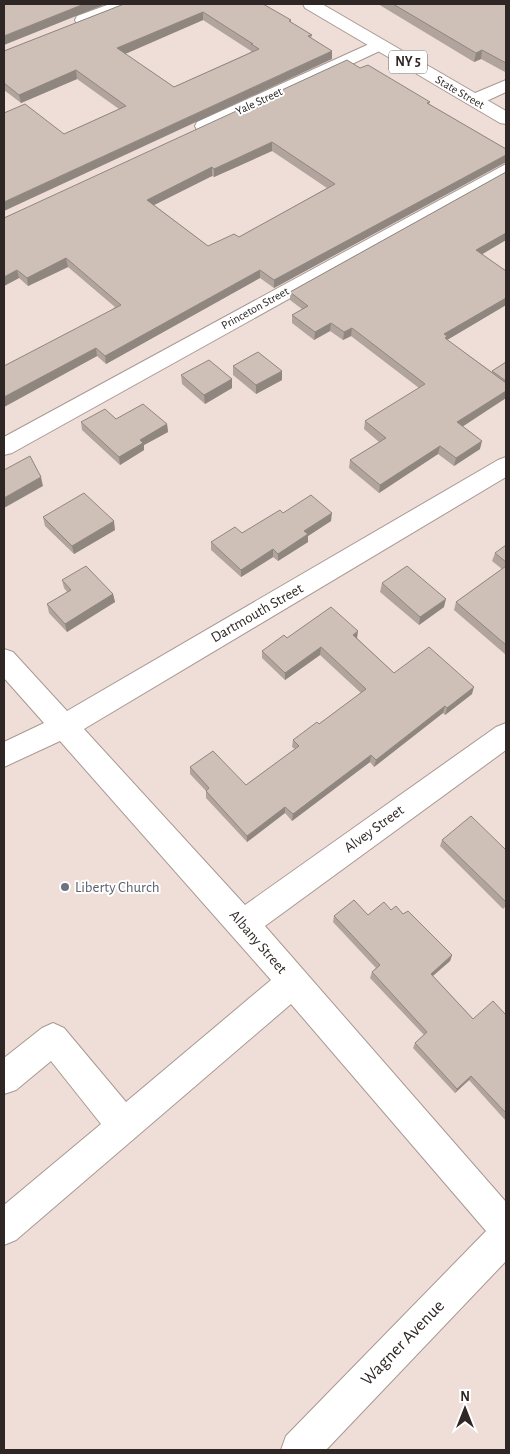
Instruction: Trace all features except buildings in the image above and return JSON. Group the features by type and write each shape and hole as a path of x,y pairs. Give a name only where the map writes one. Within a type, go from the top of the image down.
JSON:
{"street":[{"path":"68,26 124,4"},
{"name":"State Street","path":"311,4 506,119"},
{"name":"Yale Street","path":"191,132 378,44"},
{"path":"474,100 506,85"},
{"name":"Princeton Street","path":"4,447 506,170"},
{"name":"Dartmouth Street","path":"4,755 63,727 506,466"},
{"name":"Albany Street","path":"4,660 243,924 506,1228"},
{"name":"Alvey Street","path":"243,924 506,734"},
{"path":"4,1228 293,982"},
{"path":"4,1078 53,1039 124,1126"},
{"name":"Wagner Avenue","path":"300,1450 506,1236"}],"place":[{"name":"Liberty Church","path":"65,887"}]}
